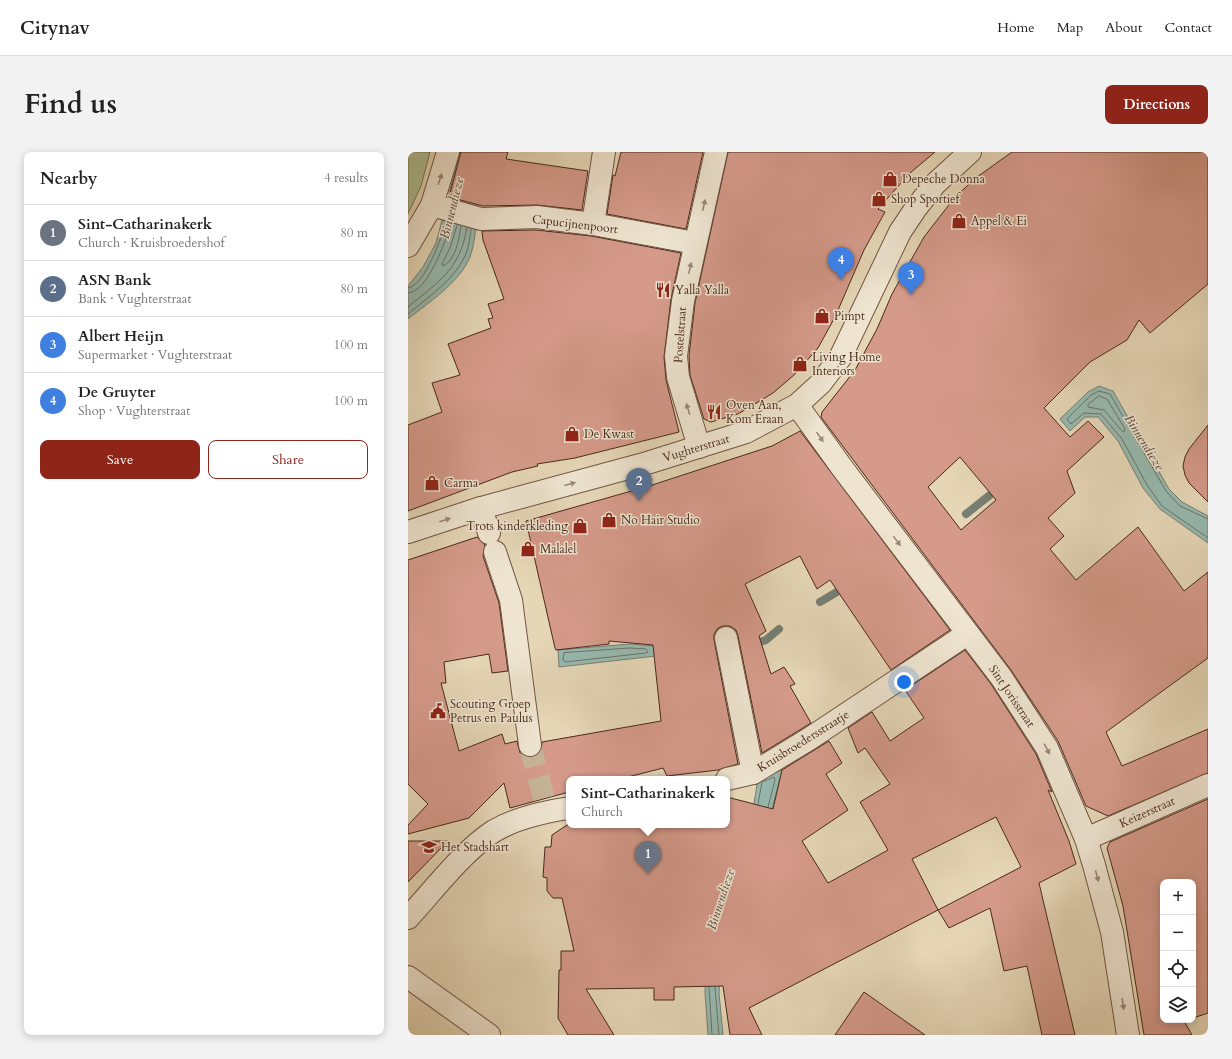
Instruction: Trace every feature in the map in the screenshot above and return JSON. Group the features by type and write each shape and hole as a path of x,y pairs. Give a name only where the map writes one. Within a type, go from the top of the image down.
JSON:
{"street":[{"path":"408,246 437,207 448,152"},
{"path":"593,224 604,152"},
{"name":"Postelstraat","path":"699,447 678,377 676,356 683,301 716,152"},
{"name":"Vughterstraat","path":"408,532 481,508 648,463 746,432 797,405 820,384 840,358 900,232 916,208 935,184 970,152"},
{"name":"Capucijnenpoort","path":"437,207 481,219 537,217 593,224 695,243"},
{"name":"Sint Jorisstraat","path":"797,405 847,476 1001,677 1047,748 1086,839 1112,932 1128,1035"},
{"path":"481,508 511,600 530,745"},
{"name":"Kruisbroedersstraatje","path":"726,638 753,773 809,739 967,634"},
{"path":"730,778 753,773"},
{"name":"Keizerstraat","path":"1086,839 1208,785"},
{"path":"408,918 473,847 494,832 545,805 566,808"},
{"path":"408,978 489,1035"}],"green space":[{"path":"408,152 430,152 421,186 408,214"}],"water":[{"path":"460,152 490,152 480,188 475,233 470,257 459,275 451,284 408,319 408,286 423,267 436,243"},
{"path":"1099,386 1113,391 1169,489 1182,502 1208,516 1208,543 1160,509 1143,488 1118,441 1098,417 1085,417 1070,431 1060,419 1088,392"},
{"path":"630,644 656,646 656,656 559,667 558,650"},
{"path":"782,770 771,813 722,949 719,993 723,1035 708,1035 705,993 706,950 753,809 758,779"}],"building":[{"path":"461,152 508,152 506,159 588,171 582,210 537,205 483,206 449,197"},
{"path":"621,152 703,152 686,229 607,214 613,175 615,176"},
{"path":"728,152 935,152 910,173 878,209 885,212 864,250 835,317 818,348 794,375 773,393 738,414 711,422 704,419 690,375 689,356 695,303"},
{"path":"1012,152 1208,152 1208,284 1150,333 1139,320 1127,340 1090,362 1044,408 1070,437 1088,421 1104,437 1067,471 1075,493 1048,518 1064,536 1050,549 1076,580 1138,527 1184,591 1208,572 1208,658 1106,732 1122,766 1208,729 1208,773 1108,816 1086,806 1058,741 1011,670 821,417 822,412 855,370 877,329 892,294 924,237 955,197 977,177","holes":["960,457 996,500 961,530 928,487"]},
{"path":"536,230 591,236 681,253 671,299 664,357 666,380 679,432 575,458 537,464 538,466 512,472 408,511 408,425 442,412 432,383 460,375 448,344 491,328 488,319 493,318 488,304 504,299 483,240 482,231"},
{"path":"1208,425 1208,502 1189,483 1183,466 1189,449"},
{"path":"800,431 950,630 891,670 830,580 817,589 800,556 745,584 766,631 759,636 771,674 784,667 795,684 790,686 811,723 762,753 738,636 736,630 730,626 723,626 718,628 714,634 714,640 738,764 718,770 667,776 663,768 632,776 566,776 566,793 510,808 504,783 469,818 408,834 408,825 428,804 408,784 408,560 477,537 485,545 483,556 499,603 508,671 492,673 489,654 444,662 446,683 441,683 459,751 502,734 505,744 517,741 520,753 526,757 532,757 537,755 541,750 542,742 661,721 653,645 609,641 609,644 556,650 526,521 649,486 772,446"},
{"path":"965,650 991,684 1036,754 1052,792 1048,790 1069,841 1076,864 1039,883 1075,1035 1042,1035 1027,966 1004,971 990,908 949,928 938,910 749,1008 762,1035 730,1035 723,986 674,987 674,1000 654,1000 654,988 586,989 614,1035 568,1035 558,1018 559,970 561,970 561,951 574,951 562,898 553,898 547,891 547,878 543,877 545,847 551,847 552,835 566,826 566,828 730,828 730,798 773,809 782,770 829,741 842,763 826,774 848,810 802,841 828,883 888,850 860,802 890,784 865,748 858,753 848,728 872,712 890,741 924,718 905,690","holes":["996,817 1021,867 938,910 912,859"]},
{"path":"1208,799 1208,1013 1196,1017 1196,879 1160,879 1160,1023 1185,1023 1192,1035 1144,1035 1123,906 1107,848 1110,842"},
{"path":"408,841 448,841 408,882"},
{"path":"864,992 925,1035 835,1035"}],"waterway":[{"name":"Binnendieze","path":"966,514 990,495"},
{"name":"Binnendieze","path":"820,602 847,586"},
{"name":"Binnendieze","path":"734,650 766,640 779,629"}],"tunnel":[{"path":"530,745 544,799"}],"place":[{"name":"Depeche Donna","path":"890,179"},
{"name":"Shop Sportief","path":"879,199"},
{"name":"Appel & Ei","path":"959,221"},
{"name":"De Gruyter","path":"841,280"},
{"name":"Yalla Yalla","path":"663,290"},
{"name":"Albert Heijn","path":"911,295"},
{"name":"Pimpt","path":"822,316"},
{"name":"Living Home Interiors","path":"800,364"},
{"name":"Oven Aan, Kom Eraan","path":"714,412"},
{"name":"De Kwast","path":"572,434"},
{"name":"Carma","path":"432,483"},
{"name":"ASN Bank","path":"639,501"},
{"name":"No Hair Studio","path":"609,520"},
{"name":"Trots kinderkleding","path":"580,526"},
{"name":"Malalel","path":"528,549"},
{"name":"Scouting Groep Petrus en Paulus","path":"438,711"},
{"name":"Het Stadshart","path":"429,847"},
{"name":"Sint-Catharinakerk","path":"648,874"}]}
